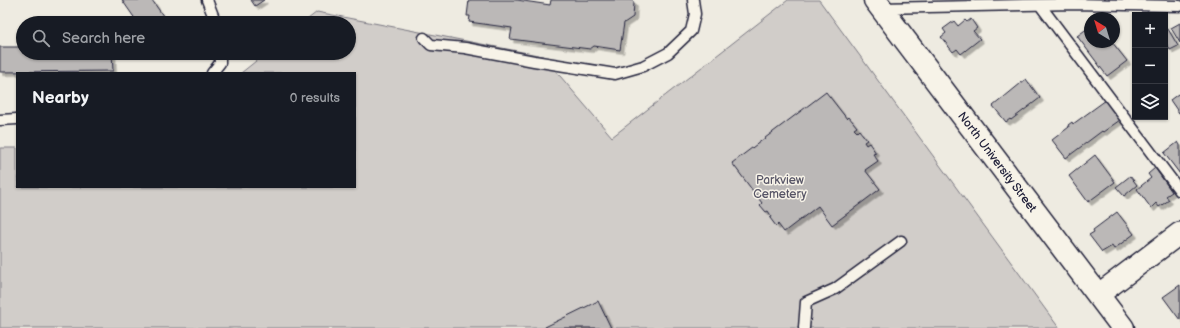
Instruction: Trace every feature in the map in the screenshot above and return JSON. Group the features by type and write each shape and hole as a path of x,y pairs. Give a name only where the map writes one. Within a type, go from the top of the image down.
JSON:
{"main road":[{"name":"North University Street","path":"878,4 1122,327"}],"street":[{"path":"1098,295 1180,233"}],"lane":[{"path":"206,0 213,16"},
{"path":"424,38 431,45 465,48 615,74 643,66 668,53 691,31 695,14 693,0"},
{"path":"878,4 1073,4 1180,6"},
{"path":"1040,5 1180,191"},
{"path":"213,72 220,63 220,60"},
{"path":"0,120 16,119"},
{"path":"804,328 806,302 835,289 901,242"}],"green space":[{"name":"Parkview Cemetery","path":"788,0 819,0 1059,328 0,328 0,148 16,148 16,188 356,188 356,72 242,72 257,60 356,60 356,20 543,56 612,137"},
{"name":"Parkview Cemetery","path":"317,12 338,16 312,16"}],"building":[{"path":"122,0 152,0 163,16 133,16"},
{"path":"251,0 264,0 255,6"},
{"path":"469,0 517,0 550,5 551,0 632,0 634,3 633,17 624,23 620,50 594,46 590,49 510,39 512,28 469,22 470,16 467,16"},
{"path":"971,19 977,28 973,31 980,39 961,54 957,49 953,52 941,37 946,33 943,29 954,21 958,26 965,20 967,22"},
{"path":"1180,23 1180,43 1171,28"},
{"path":"1168,29 1178,46 1170,50 1168,47"},
{"path":"1084,31 1084,45 1077,36"},
{"path":"0,47 16,47 16,60 112,60 113,71 0,72"},
{"path":"1086,48 1117,48 1127,61 1107,76"},
{"path":"1026,79 1040,98 1011,120 1010,119 1006,122 993,106"},
{"path":"826,92 847,119 849,117 857,127 854,129 857,132 859,130 867,140 864,142 866,145 869,143 876,153 873,154 878,161 865,170 880,189 832,225 818,206 784,232 778,224 776,226 770,218 772,217 768,211 766,212 760,205 762,203 732,163"},
{"path":"1178,94 1180,96 1180,113 1170,100"},
{"path":"1106,100 1120,120 1103,132 1102,131 1066,158 1052,140 1069,127 1068,125 1072,122 1073,124"},
{"path":"1178,142 1180,145 1180,174 1164,153"},
{"path":"1095,155 1115,182 1088,202 1069,176"},
{"path":"1155,168 1172,192 1166,196 1169,200 1159,207 1156,203 1151,208 1137,189 1151,178 1148,174"},
{"path":"1130,176 1137,185 1124,196 1116,187"},
{"path":"1117,212 1134,234 1114,249 1112,246 1102,252 1089,235 1094,232 1093,230"},
{"path":"1180,285 1180,320 1163,297"},
{"path":"598,301 611,328 545,328 545,327"}]}
